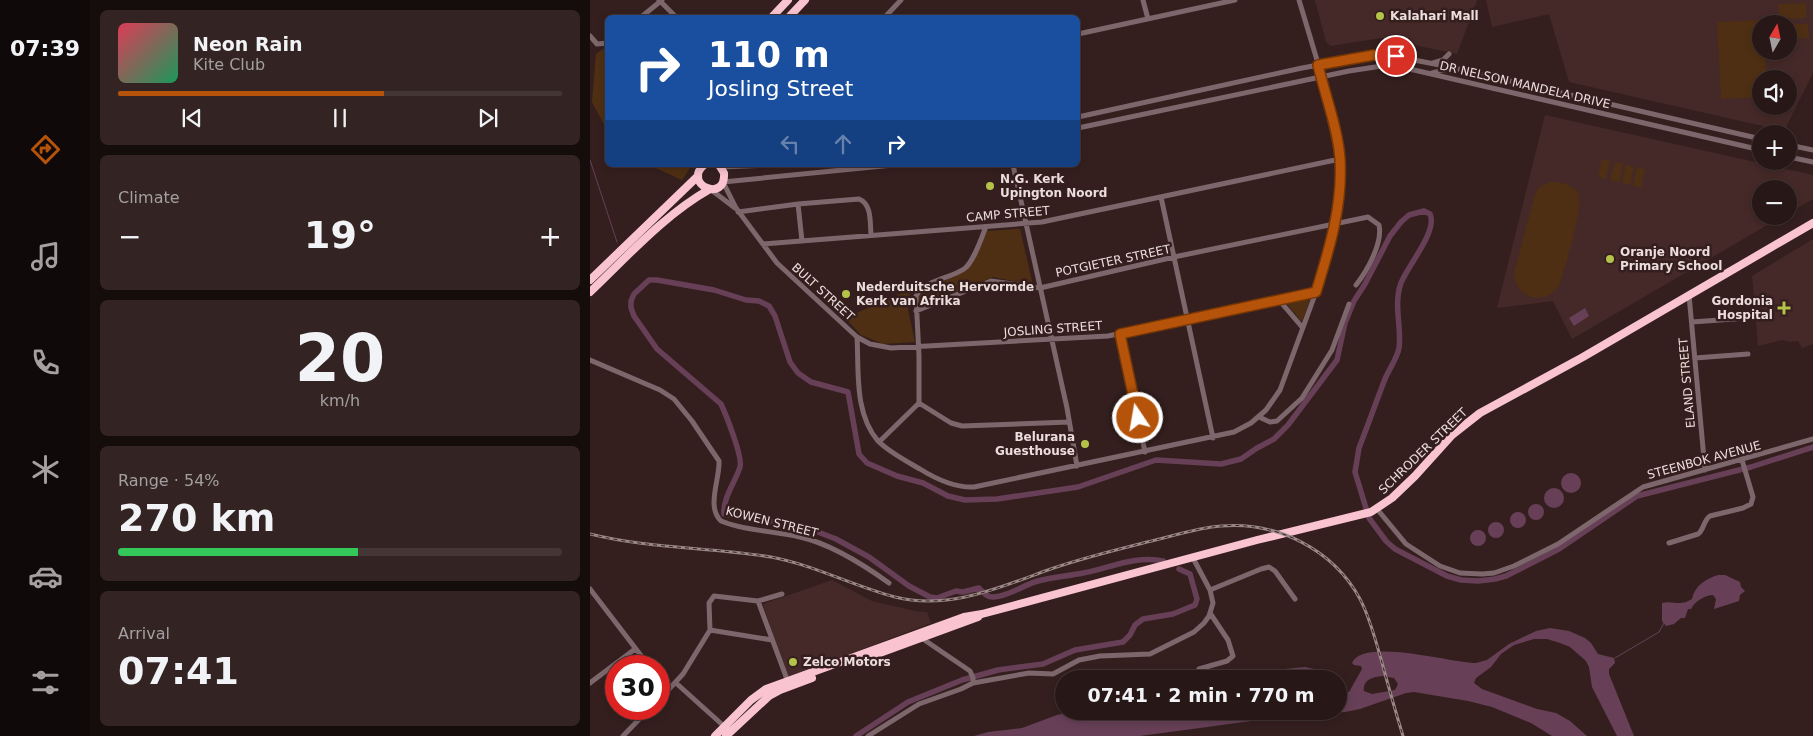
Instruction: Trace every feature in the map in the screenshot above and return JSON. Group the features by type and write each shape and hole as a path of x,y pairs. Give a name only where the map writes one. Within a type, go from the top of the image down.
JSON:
{"highway":[{"path":"774,15 788,0"},
{"path":"791,15 805,0"},
{"path":"590,292 670,216 710,189 718,188 723,182 724,173 721,167"},
{"path":"700,169 703,186 710,189"},
{"path":"590,280 700,169"},
{"name":"SCHRODER STREET","path":"715,736 727,731 769,696 788,683 918,636 975,619 982,614 1288,532 1370,512 1416,476 1452,435 1480,412 1517,394 1583,357 1813,223"}],"street":[{"path":"644,15 661,0 674,15"},
{"path":"887,15 901,0"},
{"path":"1142,0 1148,19"},
{"path":"1080,34 1220,1 1235,0"},
{"name":"BULT STREET","path":"723,182 737,210 786,272 857,337 861,405 868,424 879,442 895,454 947,483 968,487 1213,438 1243,429 1259,417 1280,390 1316,292 1335,224 1340,159 1337,140 1299,0"},
{"path":"590,36 597,44 605,43"},
{"path":"1433,63 1443,60 1449,54"},
{"name":"DR NELSON MANDELA DRIVE","path":"1080,117 1318,65 1381,55 1433,63 1752,137"},
{"name":"DR NELSON MANDELA DRIVE","path":"1080,128 1382,66 1430,73 1752,148"},
{"path":"1430,73 1449,68 1464,81"},
{"path":"1797,147 1813,150"},
{"name":"CAMP STREET","path":"763,244 1048,221 1340,159"},
{"path":"1797,159 1813,162"},
{"path":"723,182 873,167"},
{"path":"1013,167 1077,466"},
{"name":"BULT STREET","path":"710,189 737,210"},
{"path":"1161,197 1213,438"},
{"path":"737,210 853,199 862,200 867,207 871,235"},
{"path":"798,204 802,241"},
{"name":"POTGIETER STREET","path":"916,311 991,281 1040,288 1174,257 1368,217 1380,229 1378,243 1366,271 1356,285"},
{"path":"879,442 919,403 915,300 919,290 966,266 986,226"},
{"name":"JOSLING STREET","path":"857,337 880,347 918,347 1094,337 1120,334 1316,292"},
{"name":"ELAND STREET","path":"1689,295 1704,470"},
{"path":"1279,300 1302,327"},
{"path":"1259,417 1270,422 1277,421 1302,398 1332,350 1349,304"},
{"path":"1692,322 1748,318"},
{"path":"1120,334 1145,452"},
{"path":"1695,358 1748,354"},
{"name":"KOWEN STREET","path":"590,360 660,390 680,404 719,461 714,506 716,515 721,521 797,536 815,542 867,567 889,583"},
{"path":"919,403 951,423 962,426 1069,422"},
{"name":"STEENBOK AVENUE","path":"1370,512 1406,544 1440,566 1475,574 1494,573 1514,566 1558,544 1638,489 1813,439"},
{"path":"1669,543 1698,534 1701,532 1706,519 1710,516 1743,508 1752,503 1753,497 1742,460"},
{"path":"868,736 920,704 962,689 972,678 1029,673 1053,674 1079,660 1100,656 1150,654 1194,632 1204,623 1213,603 1210,590 1193,558"},
{"path":"1210,590 1269,567 1275,571 1295,599"},
{"path":"591,591 640,655"},
{"path":"670,689 683,674 710,630 709,603 714,596 758,601 782,594"},
{"path":"758,601 788,683"},
{"path":"1200,669 1228,661 1233,656 1228,640 1210,613"},
{"path":"710,630 772,640"},
{"path":"918,636 972,678"},
{"path":"590,683 635,649"},
{"path":"676,683 727,731"},
{"path":"623,736 638,720"}],"shaded area":[{"name":"Kalahari Mall","path":"1315,0 1477,0 1457,54 1381,38 1331,46 1326,42"},
{"path":"1486,0 1813,0 1813,73 1797,105 1797,70 1752,70 1752,115 1792,115 1787,125 1758,125 1569,82 1549,14 1492,27"},
{"path":"1806,3 1806,18 1798,18 1798,15 1779,15 1778,4"},
{"path":"1752,20 1752,60 1765,60 1766,70 1752,70 1752,97 1721,99 1717,22"},
{"path":"1798,24 1808,24 1809,38 1798,39"},
{"path":"605,47 605,126 592,102 596,54"},
{"name":"Oranje Noord Primary School","path":"1545,115 1752,161 1752,170 1791,170 1813,175 1813,199 1797,208 1797,180 1752,180 1752,225 1768,225 1572,339 1553,301 1497,308"},
{"path":"1602,159 1610,161 1606,179 1598,177"},
{"path":"1615,162 1623,164 1619,182 1610,180"},
{"path":"1626,165 1634,167 1630,185 1622,183"},
{"path":"653,167 691,167 682,180"},
{"path":"1637,167 1645,170 1641,188 1633,186"},
{"path":"1551,182 1566,184 1576,190 1578,193 1579,210 1560,284 1547,296 1540,298 1532,297 1520,289 1514,273 1535,194 1540,186"},
{"path":"1020,229 1033,285 993,277 920,307 918,297 924,291 967,270 987,231"},
{"name":"Gordonia Hospital","path":"1813,239 1813,344 1802,348 1798,341 1782,340 1758,346 1752,276"},
{"path":"911,289 908,309 915,342 883,344 861,335 845,318"},
{"path":"1312,294 1302,322 1284,301"},
{"path":"1585,308 1589,316 1574,326 1569,318"},
{"path":"1571,473 1578,476 1581,483 1578,490 1571,493 1564,490 1561,483 1564,476"},
{"path":"1554,488 1561,491 1564,498 1561,505 1554,508 1547,505 1544,498 1547,491"},
{"path":"1536,504 1544,512 1536,520 1528,512"},
{"path":"1518,512 1526,520 1518,528 1510,520"},
{"path":"1496,522 1504,530 1496,538 1488,530"},
{"path":"1478,530 1486,538 1478,546 1470,538"},
{"path":"1718,575 1725,575 1740,582 1741,587 1745,591 1740,595 1739,601 1714,609 1716,599 1713,595 1707,596 1697,601 1691,609 1688,609 1685,618 1681,618 1674,624 1666,626 1662,621 1662,603 1680,603 1692,599 1693,594 1702,583"},
{"path":"832,580 872,601 927,612 931,623 787,678 763,604"},
{"path":"1550,628 1569,631 1585,638 1591,643 1598,654 1614,658 1615,663 1609,669 1609,674 1634,736 1617,736 1592,687 1589,667 1586,661 1570,647 1547,639 1534,639 1514,645 1501,654 1491,667 1476,678 1474,683 1482,689 1537,709 1556,713 1570,721 1587,736 1552,736 1531,723 1492,707 1414,692 1347,712 1347,692 1362,669 1361,666 1352,663 1360,656 1373,652 1409,653 1476,663 1487,660 1509,644 1536,631","holes":["1382,676 1394,678 1398,684 1395,690 1372,694 1364,691 1366,682 1372,678"]},
{"path":"1305,667 1314,670 1280,670"},
{"path":"1055,716 1055,720 1259,720 1140,736 974,736 988,732 1022,728"}],"waterway":[{"path":"590,160 617,242"},
{"path":"1163,561 1143,560 1123,563 1032,583 1011,593 994,597 989,597 979,588 963,592 956,591 937,598 930,597 909,586 869,557 836,539 805,527 724,514 725,502 738,473 740,462 737,446 721,404 657,349 634,316 631,308 634,294 649,280 657,280 714,290 746,300 759,301 769,306 775,316 790,362 798,373 811,382 848,392 859,454 867,463 897,476 923,483 948,496 965,500 997,499 1078,487 1156,460 1221,464 1241,459 1274,439 1288,425 1337,360 1345,323 1354,301 1390,236 1409,215 1424,211 1430,214 1430,229 1401,283 1399,291 1400,340 1398,352 1385,379 1359,448 1355,472 1369,518 1386,541 1395,549 1447,576 1461,580 1495,579 1506,576 1559,549 1637,496 1751,467 1813,447"},
{"path":"856,736 908,702 962,680 998,670 1043,664 1075,650 1123,642 1130,635 1135,625 1143,619 1173,614 1195,605 1197,599 1190,574 1179,569"},
{"path":"1615,658 1659,632 1664,623"}],"railway":[{"path":"590,534 635,543 771,557 803,565 895,597 933,601 971,596 990,591 1083,559 1192,531 1221,526 1262,528 1301,542 1319,553 1349,581 1364,606 1377,644 1403,736"}],"place":[{"name":"Kalahari Mall","path":"1380,16"},
{"name":"N.G. Kerk Upington Noord","path":"990,186"},
{"name":"Oranje Noord Primary School","path":"1610,259"},
{"name":"Nederduitsche Hervormde Kerk van Afrika","path":"846,294"},
{"name":"Gordonia Hospital","path":"1784,308"},
{"name":"Belurana Guesthouse","path":"1085,444"},
{"name":"Zelco Motors","path":"793,662"}],"route":[{"path":"1138,418 1120,334 1316,292 1335,224 1340,168 1337,140 1318,65 1374,55 1396,56"}]}
